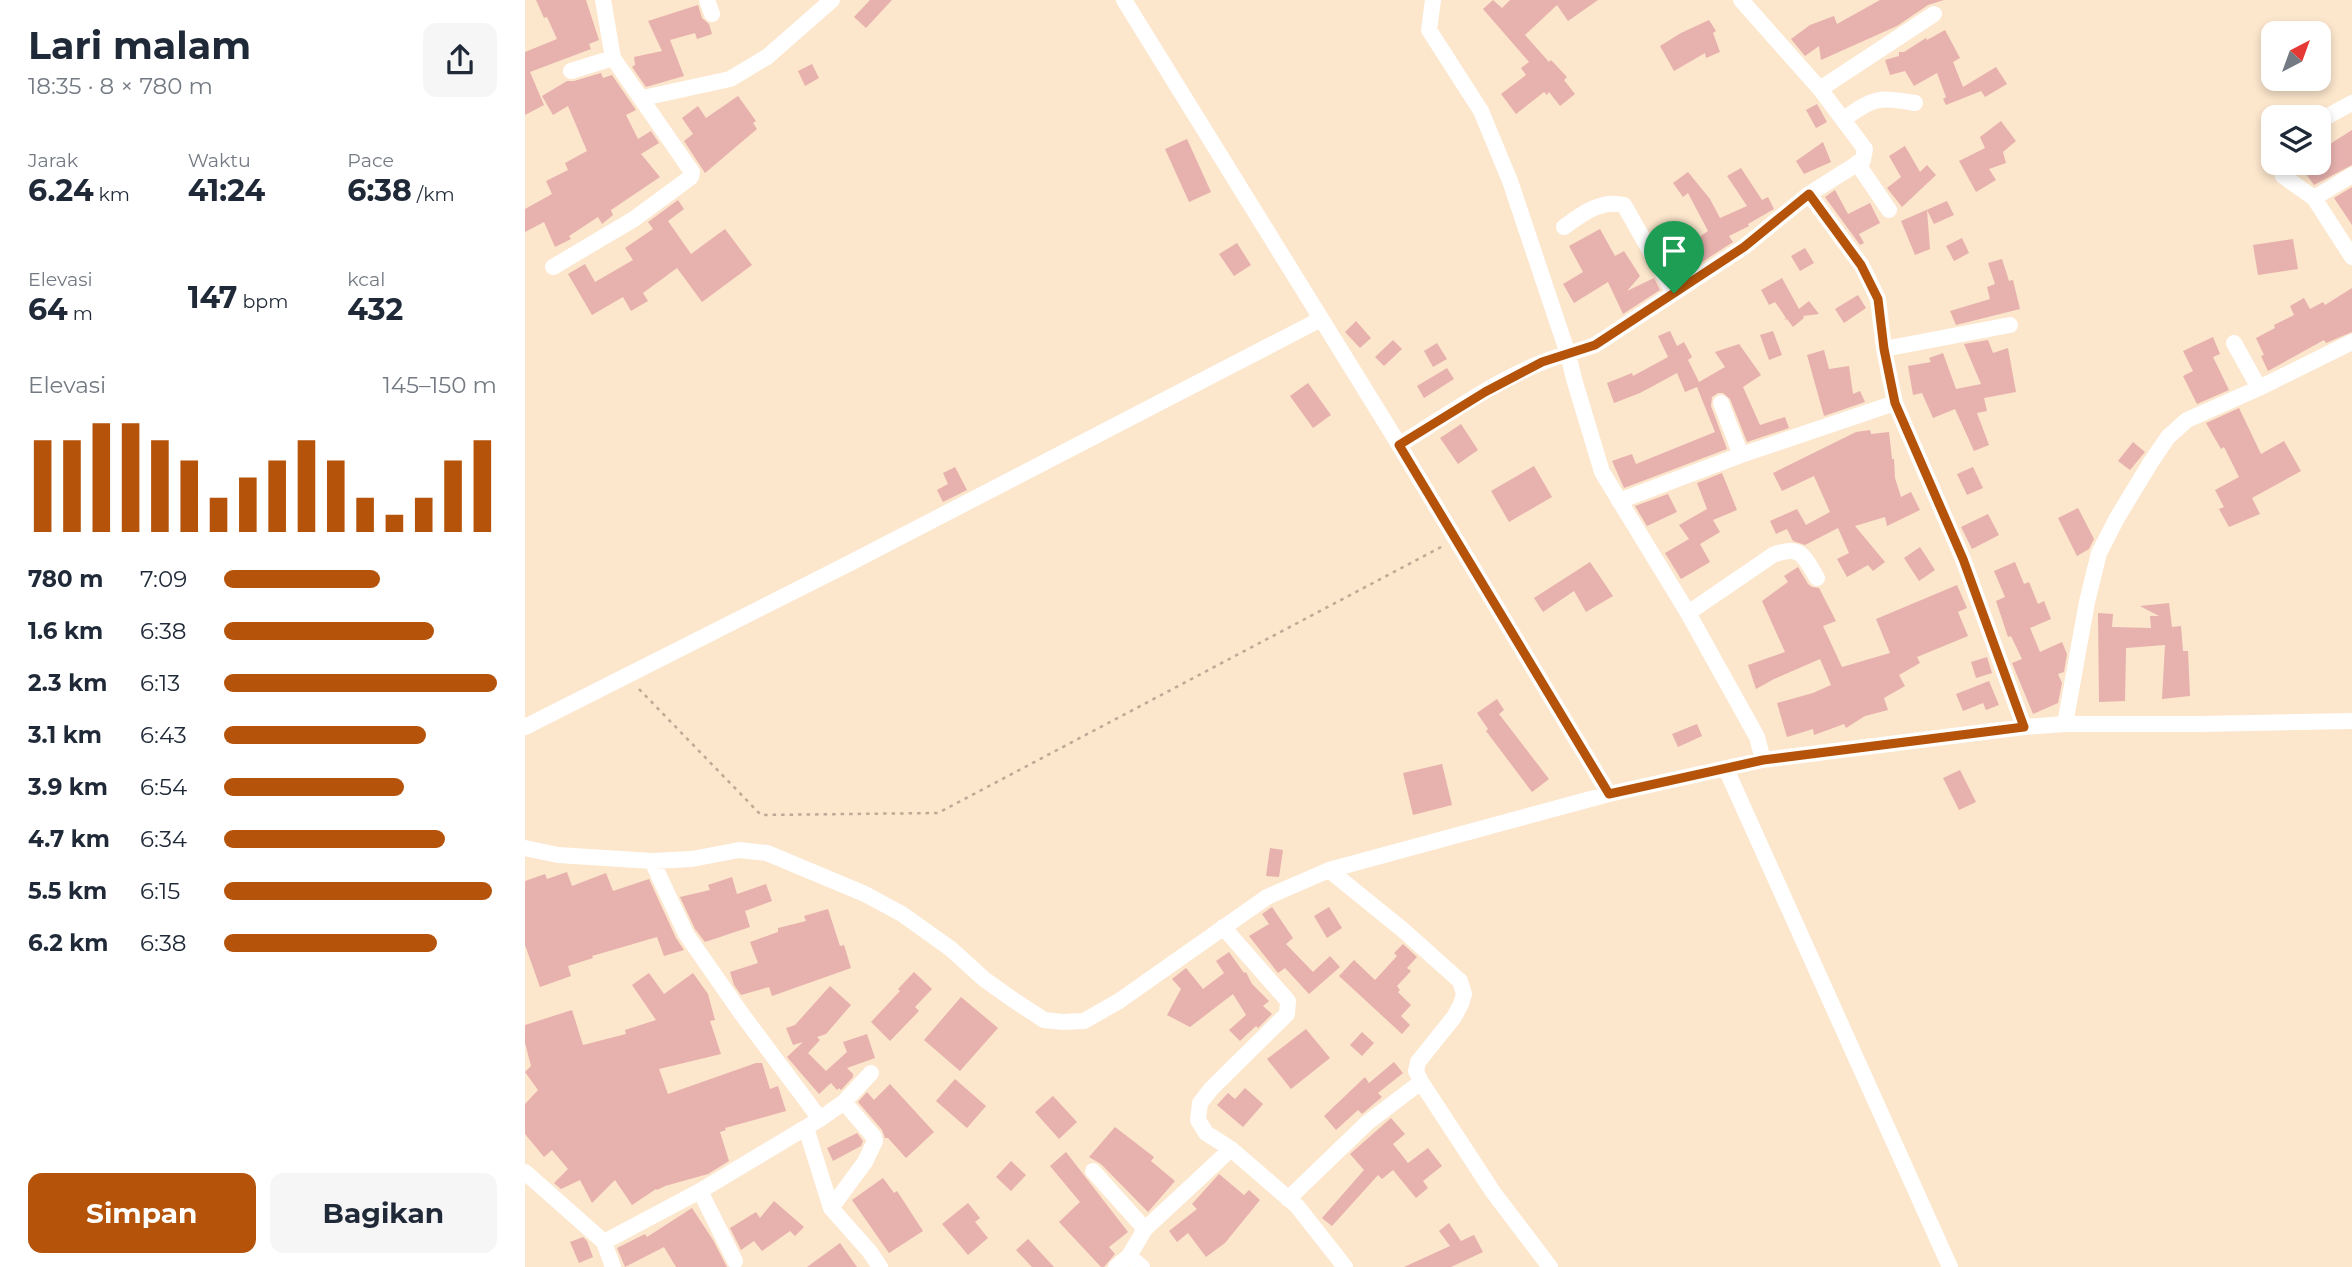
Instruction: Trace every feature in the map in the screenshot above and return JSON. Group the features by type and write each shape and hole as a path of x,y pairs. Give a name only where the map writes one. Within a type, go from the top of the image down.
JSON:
{"street":[{"path":"554,267 634,219 691,177 692,172 613,58 603,0"},
{"path":"643,98 730,79 767,57 832,0"},
{"path":"1124,0 1399,445 1609,794"},
{"path":"1433,0 1429,30 1481,111 1510,181 1569,354 1602,472 1688,613 1757,737 1763,760"},
{"path":"1399,445 1485,392 1542,362 1595,345 1744,247 1809,194 1863,160 1865,149 1843,119 1741,0"},
{"path":"1820,89 1934,14"},
{"path":"571,71 613,58"},
{"path":"1843,119 1882,97 1915,103"},
{"path":"2331,114 2352,103"},
{"path":"1857,163 1889,210"},
{"path":"2314,198 2352,174"},
{"path":"2283,175 2314,198 2352,257"},
{"path":"1809,194 1861,265 1878,299 1884,349 1895,403 1963,559 2024,727"},
{"path":"1564,227 1599,205 1614,202 1623,205 1674,293"},
{"path":"525,727 848,564 1321,319"},
{"path":"1884,349 2010,325"},
{"path":"2066,724 2087,602 2099,553 2117,518 2168,438 2187,420 2352,342"},
{"path":"2234,343 2259,388"},
{"path":"1721,403 1741,455"},
{"path":"1619,500 1895,403"},
{"path":"1688,613 1773,555 1787,549 1796,550 1803,555 1817,578"},
{"path":"525,848 558,855 652,861 692,859 746,850 767,853 865,894 902,914 951,949 984,979 1044,1020 1084,1021 1152,978 1267,897 1329,870 1609,794 1763,760 2024,727 2066,724 2352,720"},
{"path":"1726,769 1950,1267"},
{"path":"652,861 686,934 813,1123 831,1208 880,1267"},
{"path":"1329,870 1460,981 1464,994 1461,1004 1454,1017 1418,1062 1416,1071 1493,1192 1550,1267"},
{"path":"1223,927 1288,1000 1289,1007 1287,1014 1211,1089 1201,1103 1198,1121 1206,1133 1231,1149 1297,1206 1345,1267"},
{"path":"604,1242 700,1191 813,1123 844,1102 871,1073"},
{"path":"1288,1199 1367,1124 1421,1082"},
{"path":"831,1208 865,1163 875,1141 844,1102"},
{"path":"1129,1263 1145,1229 1231,1149"},
{"path":"1093,1171 1145,1229"},
{"path":"525,1172 604,1242 613,1267"},
{"path":"700,1191 735,1261"}],"path":[{"path":"638,687 761,816 938,813 1455,539"}],"building":[{"path":"536,0 586,0 599,40 589,44 591,49 530,72 544,105 525,115 525,52 557,39"},
{"path":"870,0 892,0 866,28 854,17"},
{"path":"1493,0 1502,8 1510,0 1598,0 1568,21 1557,5 1525,35 1549,62 1551,60 1567,77 1564,80 1575,94 1560,106 1549,92 1547,95 1544,92 1516,114 1501,94 1526,75 1521,68 1529,62 1483,9"},
{"path":"1880,0 1944,0 1928,5 1897,26 1821,60 1819,46 1805,56 1791,39 1810,25 1834,16 1837,24"},
{"path":"698,5 712,34 697,39 695,33 670,40 684,76 646,87 632,67 635,65 634,57 662,51 648,21"},
{"path":"1709,20 1716,31 1713,33 1720,52 1706,58 1705,53 1674,71 1660,46"},
{"path":"1945,30 1960,58 1953,62 1963,87 1996,67 2007,84 1985,97 1981,91 1946,105 1943,99 1946,97 1937,73 1914,86 1905,71 1890,75 1885,60 1899,56 1899,52 1904,52"},
{"path":"812,64 819,78 805,86 798,71"},
{"path":"601,73 603,78 612,75 636,110 626,115 638,139 651,131 659,143 641,154 660,177 611,210 613,215 602,224 598,217 569,236 571,239 555,247 544,222 525,232 525,209 552,194 546,181 568,170 565,163 587,151 568,106 553,115 542,96 567,81"},
{"path":"738,96 756,121 753,123 757,129 705,173 684,141 693,134 682,118 698,106 706,118"},
{"path":"1817,104 1827,122 1816,128 1806,110"},
{"path":"2001,121 2016,141 2003,152 2006,163 1989,169 1996,180 1976,192 1959,161 1985,148 1980,137"},
{"path":"2352,130 2352,165 2314,185 2307,175 2331,175 2331,143"},
{"path":"1187,139 1211,192 1189,202 1165,149"},
{"path":"1823,142 1831,162 1804,174 1796,161"},
{"path":"1905,146 1920,172 1927,165 1936,175 1902,207 1887,188 1901,177 1889,156"},
{"path":"1741,168 1762,200 1768,197 1774,209 1729,236 1733,242 1699,264 1686,246 1708,231 1688,193 1683,197 1673,183 1688,172 1710,199 1720,218 1747,206 1727,176"},
{"path":"2352,187 2352,225 2334,198"},
{"path":"1835,190 1848,214 1870,203 1880,223 1859,234 1864,243 1860,245 1825,197"},
{"path":"678,200 684,209 668,221 691,254 725,229 752,265 702,302 677,268 643,293 648,301 631,311 623,297 592,315 568,274 585,264 595,282 633,260 625,248 653,229 648,222"},
{"path":"1947,201 1954,215 1934,224 1927,210 1930,249 1915,255 1901,221"},
{"path":"1600,229 1615,256 1624,251 1640,276 1627,291 1654,278 1660,290 1623,314 1608,282 1574,303 1563,284 1583,272 1569,246"},
{"path":"1962,238 1969,253 1954,261 1946,246"},
{"path":"2293,239 2298,269 2258,275 2253,245"},
{"path":"1237,243 1251,265 1234,276 1219,254"},
{"path":"1805,248 1814,263 1800,271 1791,256"},
{"path":"2002,259 2009,281 2013,280 2020,309 1956,325 1950,311 1990,299 1987,287 1995,284 1988,263"},
{"path":"1782,278 1799,309 1809,301 1819,314 1803,316 1793,327 1787,319 1784,320 1786,318 1775,302 1769,305 1761,290"},
{"path":"2352,288 2352,332 2326,343 2324,340 2268,371 2256,338 2294,315 2290,306 2304,298 2310,309 2323,302 2325,305"},
{"path":"1858,295 1866,308 1844,323 1835,309"},
{"path":"1356,321 1371,338 1360,348 1345,332"},
{"path":"1670,331 1677,346 1684,342 1692,357 1688,360 1699,382 1725,367 1715,352 1739,344 1761,375 1743,387 1760,425 1785,417 1789,428 1747,442 1730,399 1723,393 1718,393 1712,397 1711,406 1727,449 1624,488 1612,461 1632,454 1636,464 1715,432 1697,387 1685,392 1677,373 1640,393 1614,403 1607,383 1632,373 1633,376 1668,357 1658,336"},
{"path":"1773,331 1782,355 1769,360 1760,335"},
{"path":"2213,337 2220,354 2213,357 2229,390 2197,404 2183,376 2193,371 2183,351"},
{"path":"1393,340 1402,349 1384,366 1375,357"},
{"path":"1988,340 1993,353 2008,348 2016,392 1984,398 1987,411 1977,413 1989,445 1974,451 1955,409 1933,418 1922,393 1913,395 1908,366 1931,362 1929,358 1943,353 1956,389 1981,384 1964,344"},
{"path":"1437,343 1447,359 1433,367 1424,351"},
{"path":"1824,350 1829,369 1849,366 1853,394 1860,391 1865,402 1824,416 1807,355"},
{"path":"1447,368 1454,379 1424,398 1417,386"},
{"path":"1308,383 1331,415 1313,428 1290,396"},
{"path":"2239,408 2261,454 2284,441 2301,471 2252,498 2260,514 2229,527 2219,509 2224,507 2215,490 2239,477 2224,447 2221,449 2206,423"},
{"path":"1461,424 1478,450 1458,464 1440,438"},
{"path":"1870,430 1871,434 1889,432 1895,478 1901,497 1911,492 1920,510 1887,526 1885,517 1855,526 1885,562 1873,571 1868,565 1847,577 1837,559 1849,553 1838,528 1805,545 1793,541 1787,529 1776,534 1770,521 1797,509 1806,525 1830,512 1814,476 1782,491 1773,473 1856,432"},
{"path":"2133,442 2145,452 2130,470 2118,461"},
{"path":"1534,466 1552,497 1509,522 1491,491"},
{"path":"955,467 967,490 943,502 937,490 948,484 943,473"},
{"path":"1973,467 1983,488 1967,495 1957,474"},
{"path":"1722,473 1737,510 1713,520 1720,532 1700,544 1710,562 1681,579 1665,553 1689,539 1679,525 1707,509 1697,483"},
{"path":"1668,494 1677,512 1647,526 1635,506"},
{"path":"2078,508 2094,539 2089,549 2077,556 2058,518"},
{"path":"1988,514 1999,535 1972,549 1961,527"},
{"path":"1920,547 1935,570 1919,581 1904,558"},
{"path":"1590,562 1613,596 1586,612 1574,591 1543,612 1534,598"},
{"path":"2015,562 2024,584 2029,582 2038,604 2044,601 2051,619 2030,628 2040,652 2062,642 2067,654 2064,672 2058,674 2062,683 2058,703 2033,714 2012,663 2022,659 2011,636 2008,637 1996,601 2005,597 1994,571"},
{"path":"1798,567 1808,584 1819,588 1836,621 1823,626 1842,667 1890,653 1876,619 1957,585 1967,608 1958,612 1968,636 1917,657 1920,663 1899,675 1905,686 1884,698 1888,710 1865,716 1846,728 1844,724 1814,735 1813,729 1787,737 1777,703 1831,685 1820,659 1756,689 1748,665 1785,652 1762,601 1788,582 1784,576"},
{"path":"2169,603 2172,627 2181,626 2183,651 2188,651 2190,696 2162,699 2165,645 2126,648 2125,701 2099,702 2098,613 2113,614 2112,627 2151,628 2150,616 2159,616 2140,606"},
{"path":"1987,657 1992,673 1976,678 1971,662"},
{"path":"1989,681 1999,705 1986,710 1983,703 1963,711 1956,694"},
{"path":"1497,699 1504,710 1499,714 1549,779 1532,792 1486,731 1488,729 1477,713"},
{"path":"1697,724 1702,736 1678,747 1672,734"},
{"path":"1442,764 1452,805 1413,815 1403,773"},
{"path":"1960,770 1976,802 1959,810 1943,778"},
{"path":"1270,848 1283,850 1279,877 1266,876"},
{"path":"567,872 572,886 606,873 613,891 649,879 684,950 664,956 657,937 568,966 571,976 540,987 525,945 525,881 545,874 547,879"},
{"path":"732,877 737,894 766,884 772,901 745,911 750,927 705,942 695,929 680,897 710,890 708,885"},
{"path":"1272,907 1293,938 1286,944 1313,972 1330,956 1340,967 1309,994 1285,968 1278,973 1249,936 1269,924 1262,914"},
{"path":"1329,907 1342,928 1327,938 1314,916"},
{"path":"828,909 840,946 844,945 851,968 772,996 769,987 741,995 730,972 758,963 750,942 778,932 778,928 806,921 804,916"},
{"path":"1403,944 1417,957 1407,968 1411,971 1397,986 1400,990 1398,992 1411,1005 1401,1016 1410,1025 1402,1034 1339,976 1354,960 1375,980 1397,956 1394,953"},
{"path":"1229,952 1244,973 1246,972 1252,984 1269,1001 1263,1006 1272,1014 1240,1041 1229,1030 1246,1015 1233,994 1190,1027 1167,1015 1181,989 1172,979 1186,968 1203,989 1224,973 1216,961"},
{"path":"914,972 932,989 915,1007 919,1011 890,1041 871,1022"},
{"path":"649,973 664,994 693,973 708,994 715,1020 710,1021 721,1054 659,1069 668,1094 762,1063 770,1089 778,1086 786,1111 725,1128 726,1130 720,1132 729,1161 708,1174 656,1189 632,1205 615,1180 592,1203 580,1180 561,1189 554,1183 568,1169 552,1150 544,1157 525,1134 525,1104 538,1090 525,1072 531,1066 525,1043 525,1025 572,1010 583,1045 626,1034 625,1030 656,1020 632,985"},
{"path":"830,986 851,1005 826,1034 817,1037 820,1040 808,1053 826,1071 847,1052 843,1042 867,1034 875,1058 847,1068 853,1077 841,1090 837,1090 831,1083 819,1094 787,1057 803,1042 793,1045 786,1028 795,1025"},
{"path":"961,997 998,1028 960,1071 924,1040"},
{"path":"1306,1029 1330,1058 1291,1089 1267,1059"},
{"path":"1362,1032 1374,1043 1362,1056 1350,1045"},
{"path":"1394,1062 1403,1073 1378,1093 1382,1097 1362,1114 1358,1110 1336,1130 1324,1116 1365,1077 1369,1083"},
{"path":"955,1079 986,1106 967,1128 936,1101"},
{"path":"890,1084 934,1132 906,1158 885,1138 882,1130 858,1102 867,1092 874,1100"},
{"path":"1245,1088 1263,1104 1243,1127 1217,1105 1228,1093 1235,1099"},
{"path":"1053,1096 1077,1122 1059,1139 1035,1112"},
{"path":"1391,1118 1405,1134 1393,1144 1408,1163 1428,1148 1442,1166 1423,1181 1428,1188 1416,1198 1393,1170 1382,1179 1378,1175 1332,1226 1322,1218 1364,1170 1350,1154"},
{"path":"1115,1127 1154,1157 1151,1161 1175,1181 1148,1212 1101,1164 1089,1157"},
{"path":"857,1133 863,1141 861,1146 833,1161 827,1148"},
{"path":"1066,1152 1128,1232 1109,1247 1115,1254 1104,1267 1101,1267 1059,1222 1080,1202 1050,1166"},
{"path":"1011,1161 1026,1175 1011,1191 996,1177"},
{"path":"1219,1174 1244,1195 1249,1190 1260,1200 1225,1243 1206,1257 1188,1233 1177,1242 1169,1231 1197,1209 1192,1204"},
{"path":"883,1178 894,1193 897,1191 923,1231 889,1253 852,1200"},
{"path":"774,1201 804,1227 795,1236 790,1231 762,1251 754,1241 741,1250 730,1228 756,1212 760,1218"},
{"path":"968,1203 980,1218 975,1222 988,1238 968,1255 942,1224"},
{"path":"692,1208 727,1267 676,1267 664,1247 625,1267 617,1248 645,1234 647,1237"},
{"path":"1449,1223 1461,1241 1474,1235 1483,1252 1451,1267 1404,1267 1450,1246 1439,1231"},
{"path":"583,1237 593,1257 579,1263 570,1242"},
{"path":"1028,1239 1054,1267 1032,1267 1016,1250"},
{"path":"840,1243 857,1267 807,1267"}],"route":[{"path":"1809,194 1861,265 1878,299 1884,349 1895,403 1963,559 2024,727 1763,760 1609,794 1399,445 1485,392 1542,362 1595,345 1674,293 1744,247 1809,194"}]}
